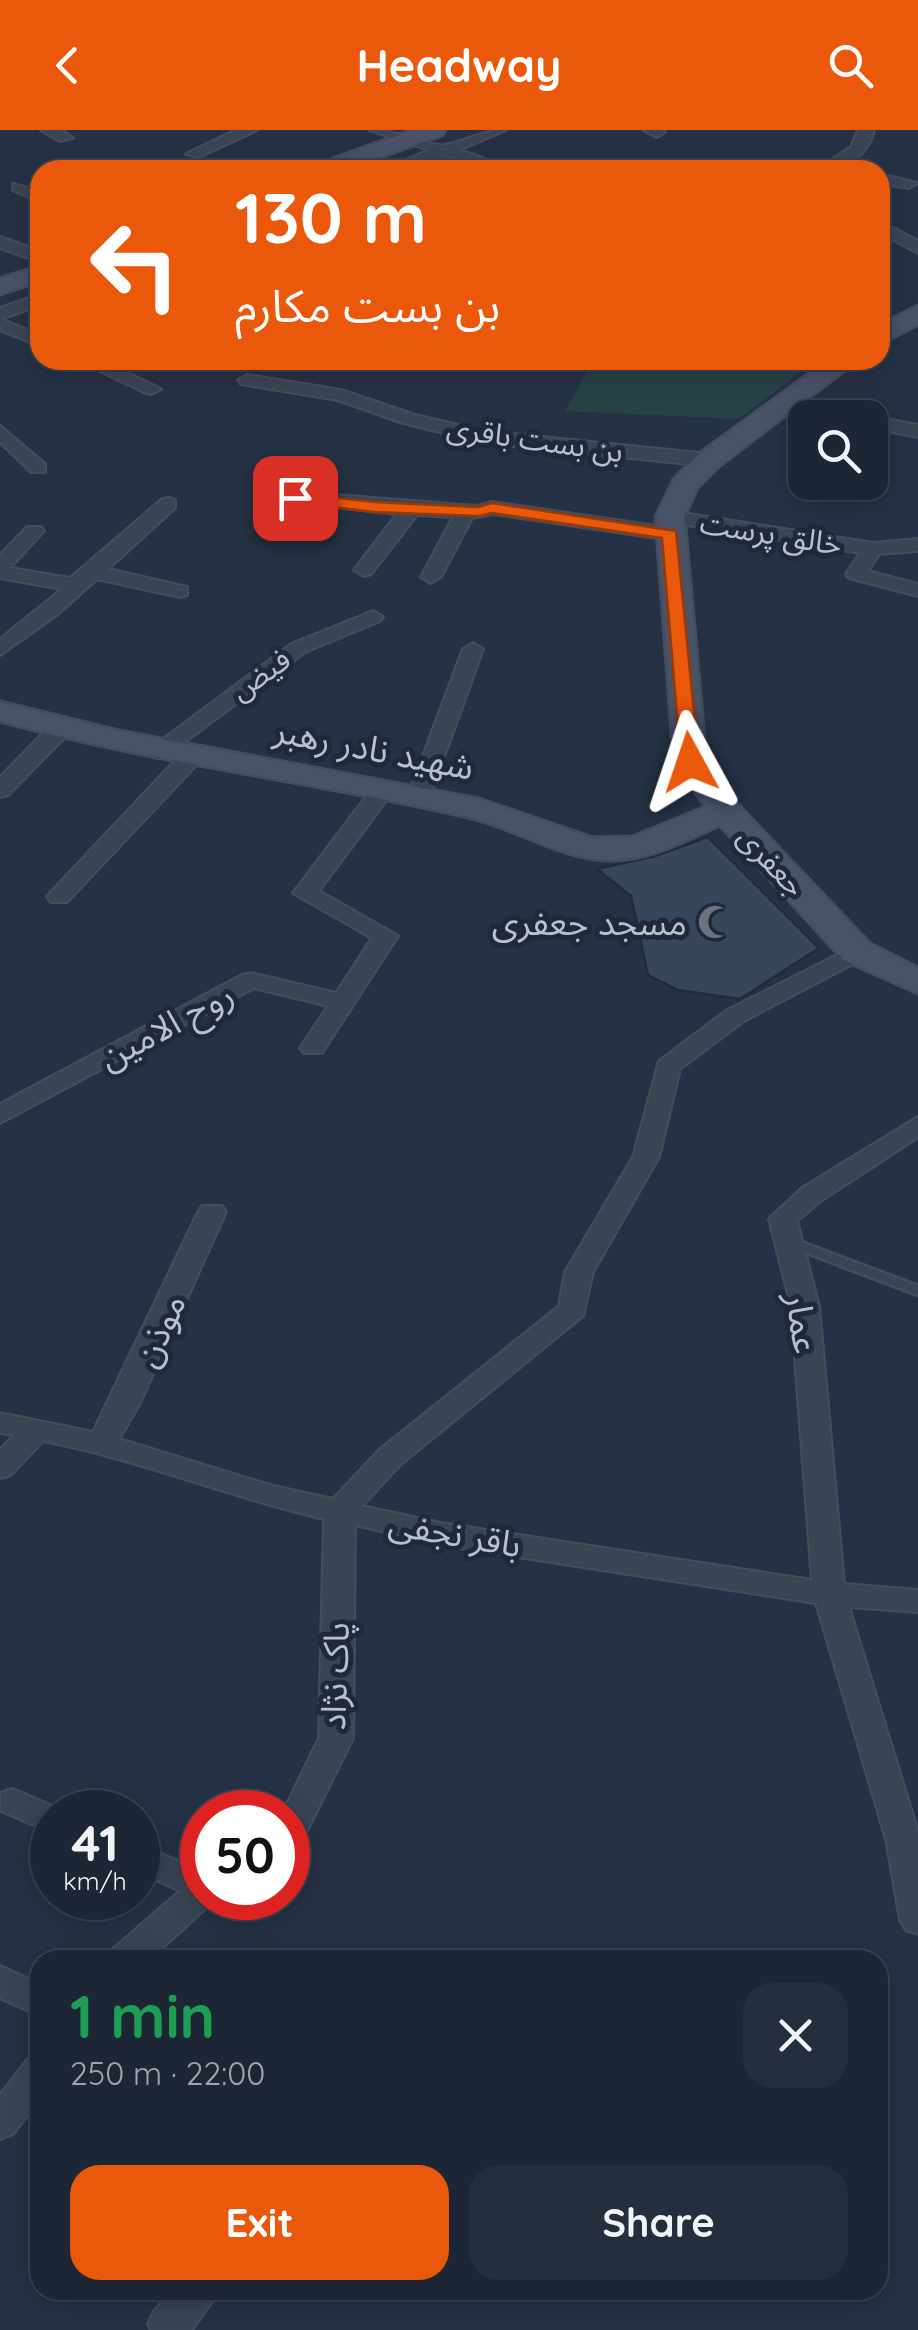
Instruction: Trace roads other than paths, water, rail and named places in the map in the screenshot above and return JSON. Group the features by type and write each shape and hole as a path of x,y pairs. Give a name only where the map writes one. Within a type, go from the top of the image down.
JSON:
{"main road":[{"path":"351,160 410,138 440,140"},
{"path":"0,287 30,276"},
{"path":"890,330 918,313"},
{"path":"670,526 684,485 710,460 831,370"},
{"name":"جعفری","path":"670,526 690,762 725,811 857,952 918,982"},
{"name":"شهید نادر رهبر","path":"0,712 158,751 484,810 580,844 610,850 635,846 725,811"}],"street":[{"path":"48,130 65,138"},
{"path":"194,154 248,130"},
{"path":"378,130 410,138"},
{"path":"407,160 440,140 498,130"},
{"path":"845,160 860,147 866,130"},
{"path":"440,140 485,160"},
{"path":"890,180 909,183"},
{"path":"19,187 30,192"},
{"path":"890,232 918,248"},
{"path":"0,242 30,252"},
{"path":"0,314 30,304"},
{"path":"0,324 30,337"},
{"path":"109,370 152,388"},
{"name":"بن بست باقری","path":"247,380 341,395 409,419 484,437 710,460"},
{"path":"783,405 788,406"},
{"path":"888,425 918,431"},
{"path":"0,432 38,468"},
{"name":"خالق پرست","path":"295,498 466,511 492,508 872,548 918,545"},
{"path":"0,648 51,610 168,504"},
{"path":"364,570 411,508"},
{"path":"431,577 466,511"},
{"path":"0,569 34,531"},
{"path":"872,548 856,574 918,590"},
{"path":"0,569 180,590"},
{"name":"فیض","path":"158,751 298,648 373,617"},
{"path":"418,796 473,649"},
{"path":"0,790 60,729"},
{"path":"59,897 192,755"},
{"path":"313,1048 386,936 305,892 384,790"},
{"path":"340,1511 390,1458 572,1310 579,1272 646,1157 668,1066 735,1016 857,952"},
{"name":"روح الامین","path":"0,1114 251,980 341,1002"},
{"path":"787,1241 783,1219 812,1194 918,1124"},
{"name":"موذن","path":"101,1444 124,1405 212,1212"},
{"name":"عمار","path":"787,1241 805,1306 828,1594 903,1839 918,1920"},
{"name":"باقر نجفی","path":"0,1423 101,1444 270,1496 441,1534 828,1594 918,1601"},
{"path":"0,1468 36,1430"},
{"name":"پاک نژاد","path":"310,1791 336,1738 340,1511"},
{"path":"14,1802 30,1810"},
{"path":"136,1950 180,1909"},
{"path":"0,1981 30,1997"},
{"path":"0,2123 30,2084"},
{"path":"172,2330 168,2324 191,2300"}],"lane":[{"path":"787,1241 918,1291"}],"place":[{"name":"مسجد جعفری","path":"715,922"}]}
